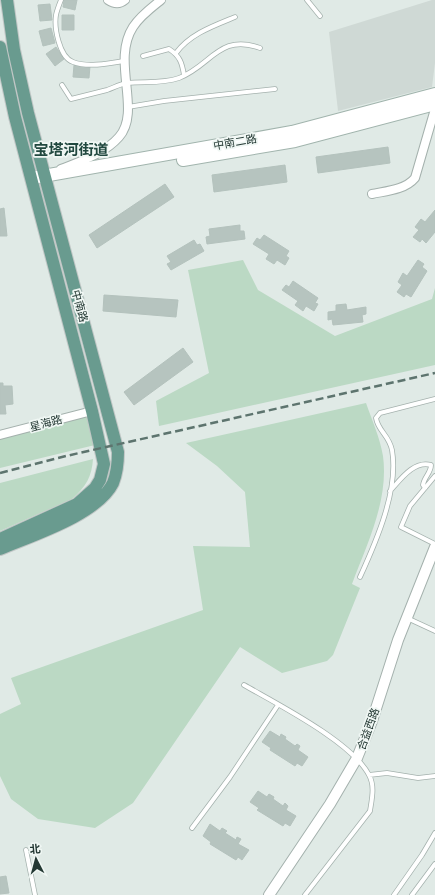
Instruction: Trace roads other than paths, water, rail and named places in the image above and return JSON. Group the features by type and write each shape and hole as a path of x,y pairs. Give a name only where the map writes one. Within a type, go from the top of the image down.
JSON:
{"main road":[{"name":"中南路","path":"0,549 92,508 113,483 118,468 118,452 112,428 28,113 14,50 7,0"},
{"name":"中南路","path":"0,47 15,117 92,411 104,464 100,480 95,488 78,504 0,539"},
{"name":"中南二路","path":"33,182 292,132 435,94"},
{"name":"中南二路","path":"46,179 295,140 435,104"}],"street":[{"path":"108,0 113,4 122,3 125,0"},
{"path":"46,179 99,154 119,137 128,122 125,83 125,45 132,28 145,12 161,0"},
{"path":"372,194 403,187 410,184 415,178 435,109"},
{"name":"星海路","path":"0,435 92,411"},
{"name":"合益西路","path":"268,895 330,804 357,758 372,721 406,618 435,547"}],"lane":[{"path":"60,0 56,15 56,34 60,46 67,57 72,61 88,64 102,64 125,60"},
{"path":"307,0 320,16"},
{"path":"176,53 183,44 200,32 235,17"},
{"path":"62,85 71,99 125,83 167,81 193,71 219,50 236,43 249,44 260,48"},
{"path":"143,56 169,49 176,53 181,61 184,75"},
{"path":"128,107 164,101 275,89"},
{"path":"360,577 374,547 390,492 393,474 392,451 389,438 377,425 376,418 380,413 435,399"},
{"path":"390,492 405,474 426,463 432,465 431,470 424,479 423,485 425,488"},
{"path":"435,476 410,506 401,527 435,544"},
{"path":"406,618 435,631"},
{"path":"244,686 326,734 357,758 369,775 374,793 370,810 306,895"},
{"path":"192,828 230,777 278,705"},
{"path":"369,775 387,773 418,778 435,776"},
{"path":"394,895 422,855 435,833"},
{"path":"26,850 36,895"},
{"path":"412,895 435,864"}],"railway":[{"path":"0,473 66,456 435,373"}],"district":[{"name":"宝塔河街道","path":"71,149"}]}
